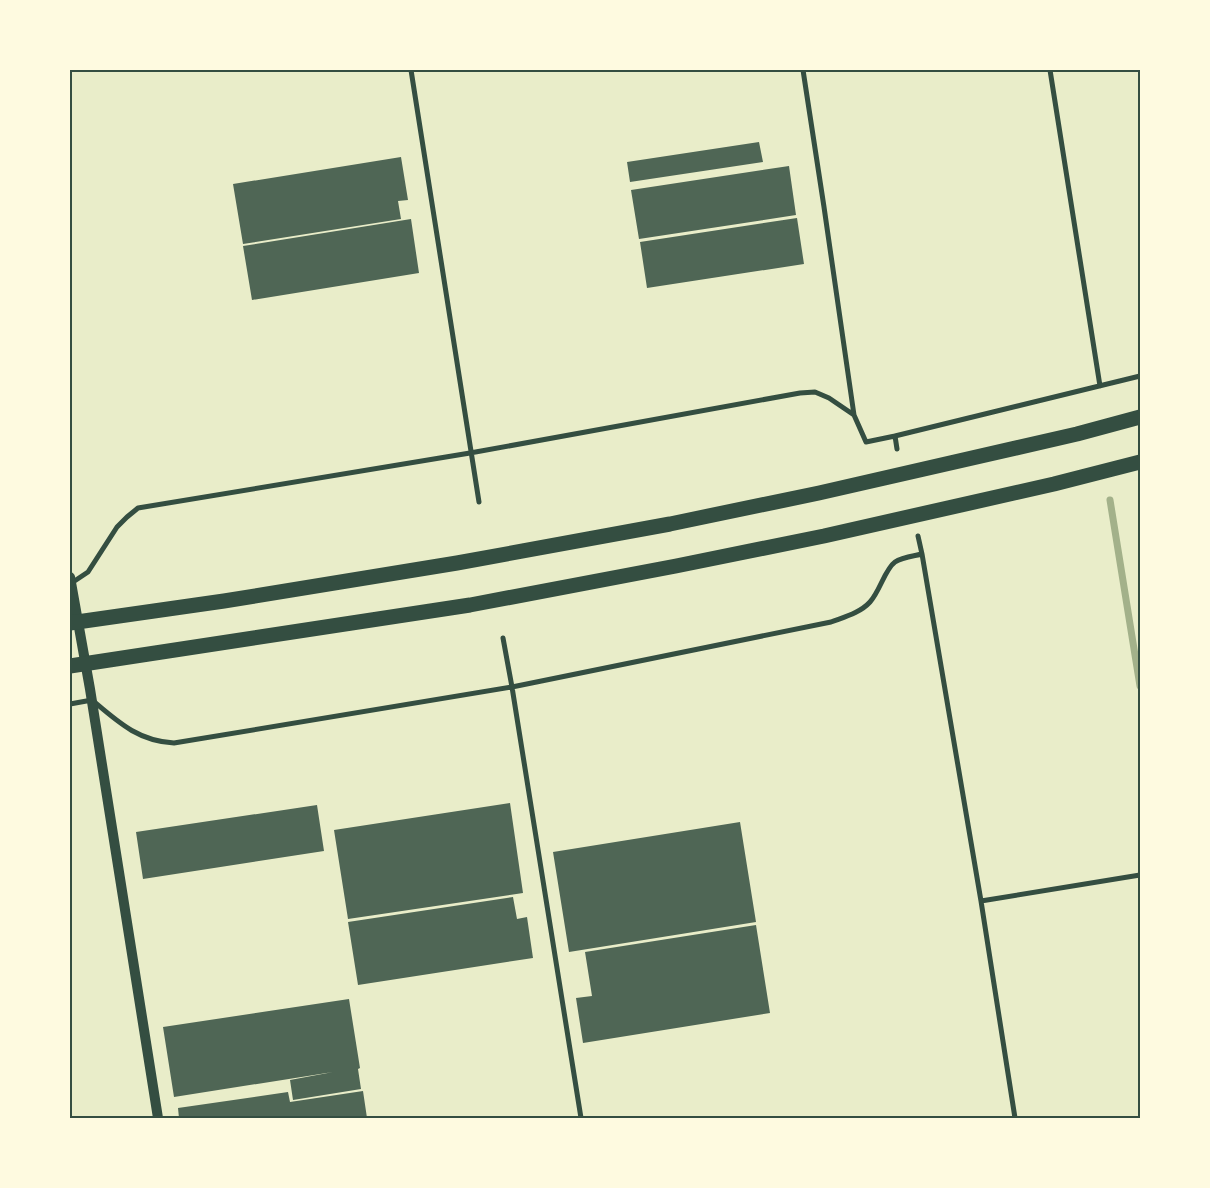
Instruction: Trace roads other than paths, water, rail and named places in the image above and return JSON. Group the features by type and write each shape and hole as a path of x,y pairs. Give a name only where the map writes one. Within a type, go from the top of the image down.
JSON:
{"highway":[{"path":"70,623 457,563 670,524 1077,434 1140,417"},
{"path":"70,666 470,605 667,568 824,536 1054,484 1140,462"},
{"path":"70,671 112,659"}],"main road":[{"path":"70,581 92,700 158,1118"}],"street":[{"path":"411,70 479,502"},
{"path":"802,70 854,415 866,442 1140,376"},
{"path":"1050,70 1100,386"},
{"path":"70,581 88,572 117,527 138,508 470,453 800,393 815,392 829,398 854,415"},
{"path":"894,436 897,449"},
{"path":"918,536 981,901 1015,1118"},
{"path":"70,704 92,700 119,722 146,738 174,743 512,687 831,622 856,612 869,603 894,562 922,554"},
{"path":"503,638 581,1118"},
{"path":"981,901 1140,875"}],"waterway":[{"path":"1110,500 1140,686"}]}
